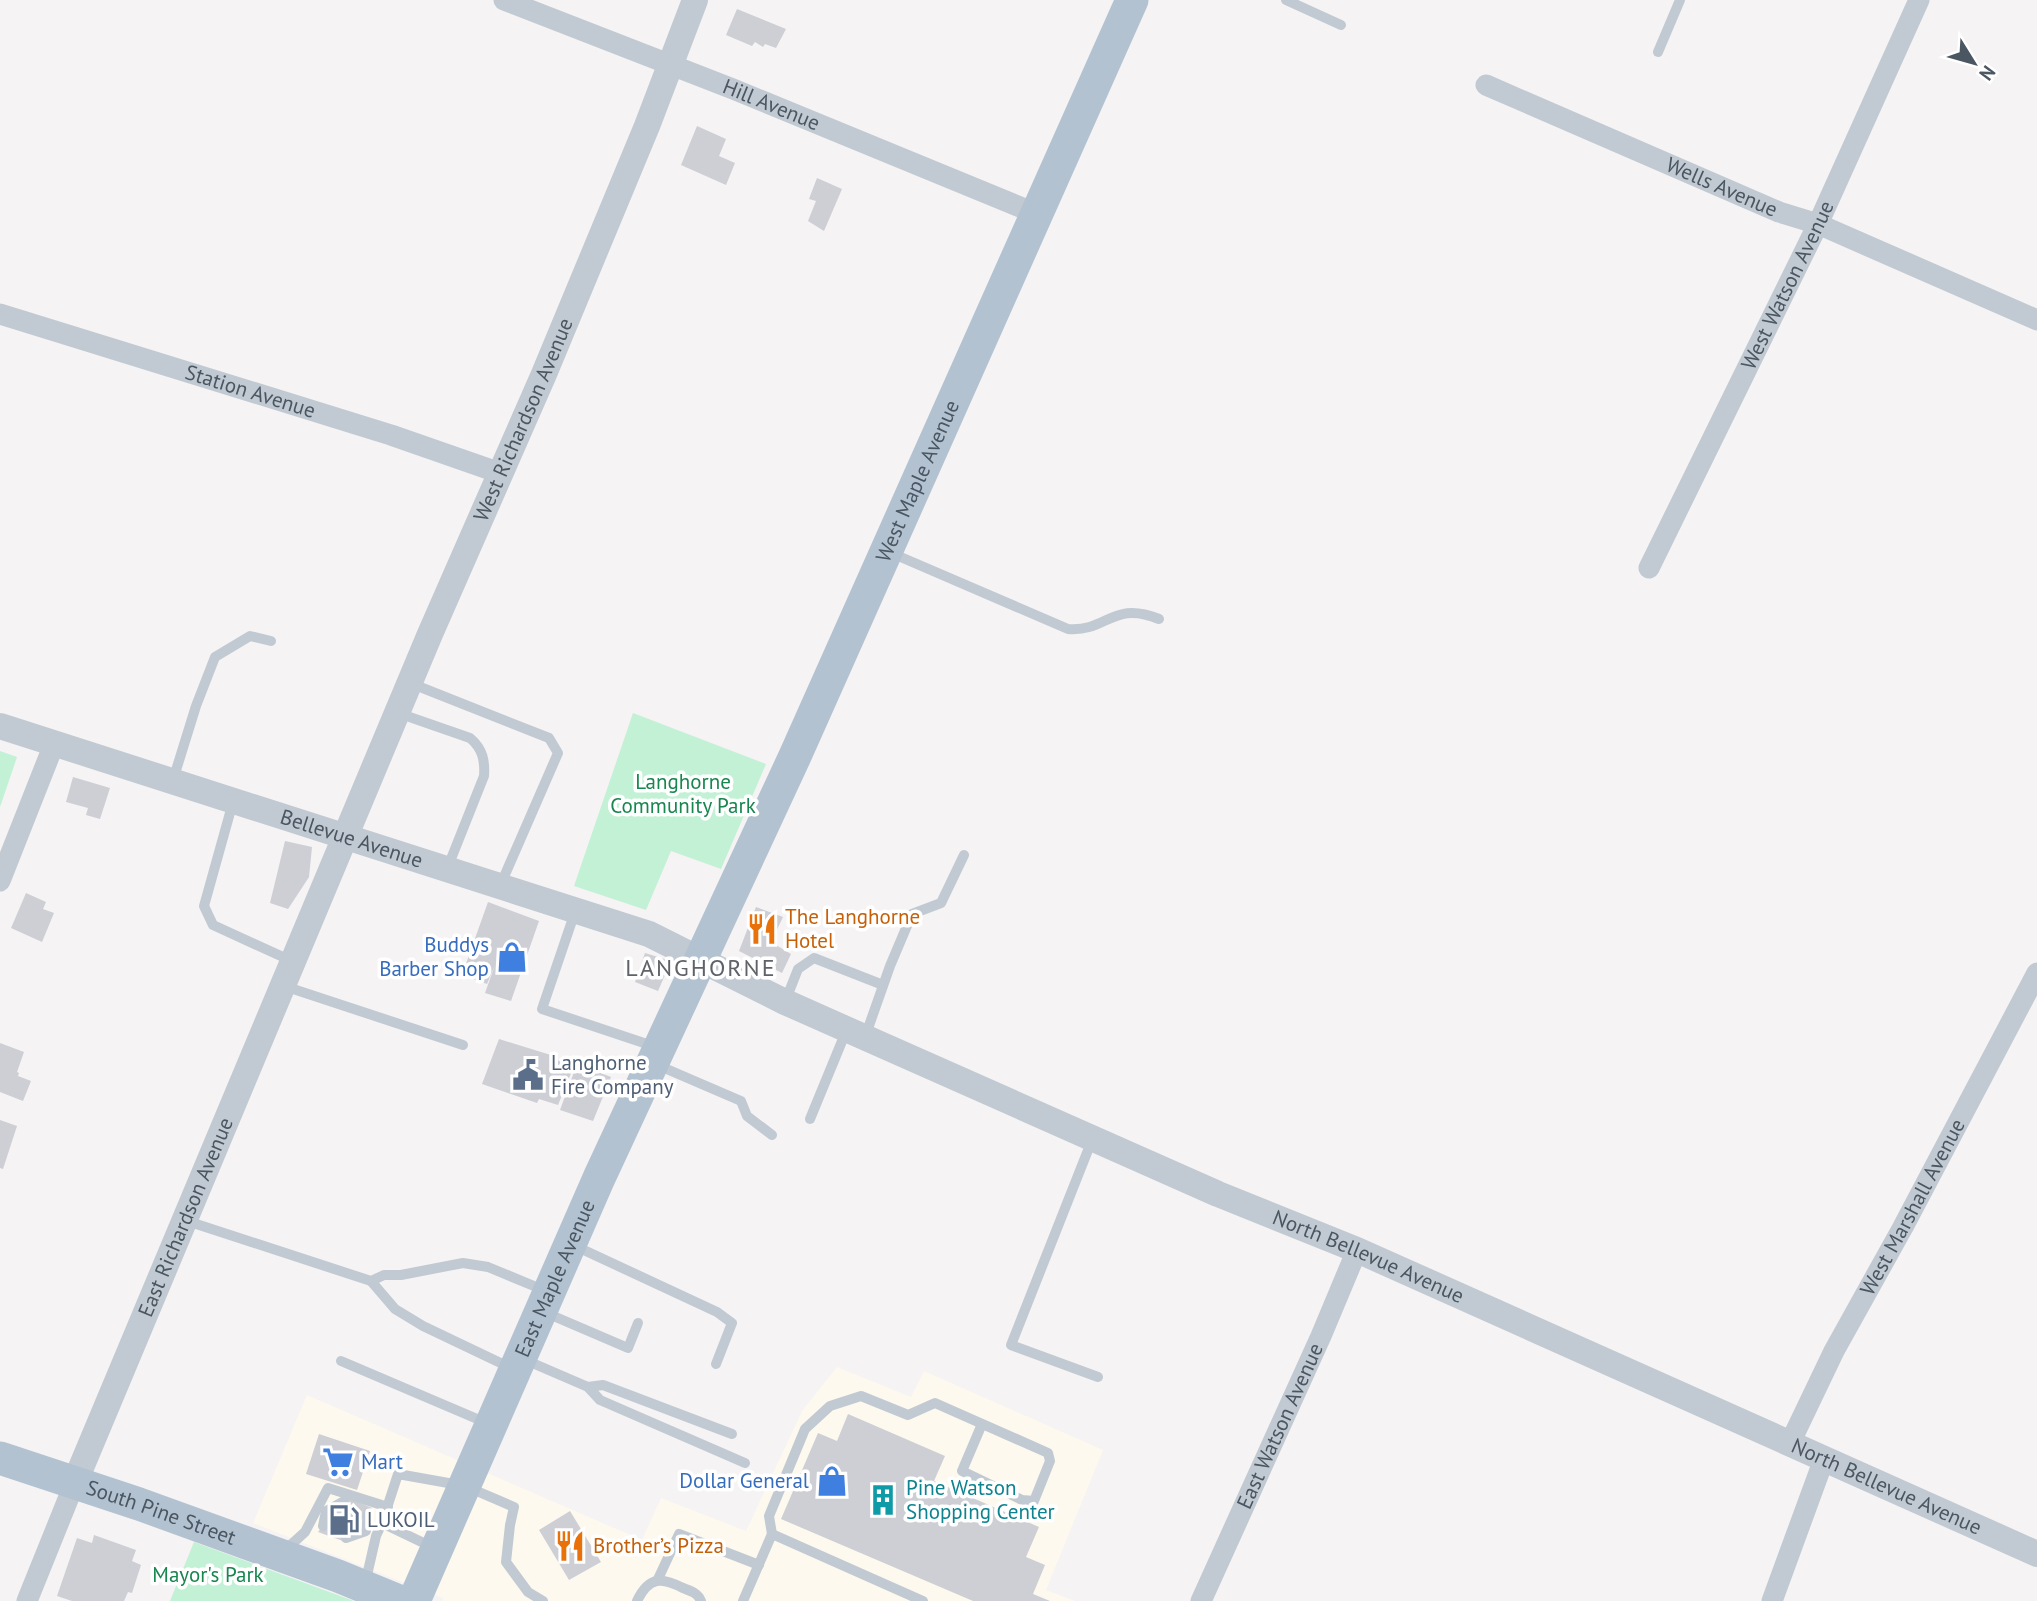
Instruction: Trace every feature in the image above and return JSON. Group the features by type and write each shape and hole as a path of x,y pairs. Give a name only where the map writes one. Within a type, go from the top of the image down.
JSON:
{"main road":[{"name":"West Maple Avenue","path":"700,958 795,756 1132,0"},
{"name":"East Maple Avenue","path":"414,1601 570,1244 700,958"},
{"name":"South Pine Street","path":"0,1458 280,1555 399,1601"}],"street":[{"name":"Hill Avenue","path":"504,0 733,89 1037,214"},
{"name":"West Richardson Avenue","path":"346,836 544,374 695,0"},
{"name":"West Watson Avenue","path":"1649,568 1818,224 1919,0"},
{"name":"Wells Avenue","path":"1486,85 1779,212 1818,224 2037,320"},
{"name":"Station Avenue","path":"0,314 391,435 500,473"},
{"name":"Bellevue Avenue","path":"0,726 649,934 700,958"},
{"path":"0,881 54,744"},
{"name":"East Richardson Avenue","path":"27,1601 346,836"},
{"name":"North Bellevue Avenue","path":"700,958 785,1002 1218,1194 1357,1250 2037,1555"},
{"name":"West Marshall Avenue","path":"1790,1443 1834,1351 1903,1227 2037,973"},
{"name":"East Watson Avenue","path":"1201,1601 1357,1250"},
{"path":"1772,1601 1824,1459"}],"lane":[{"path":"1286,0 1341,25"},
{"path":"1658,52 1680,0"},
{"path":"887,551 1068,629 1080,630 1126,612 1141,612 1159,620"},
{"path":"173,780 196,706 215,657 250,636 271,641"},
{"path":"410,683 549,738 558,753 500,886"},
{"path":"398,713 470,738 477,744 485,762 484,776 447,869"},
{"path":"234,800 204,906 213,925 294,961"},
{"path":"810,1119 883,985 912,914 941,903 964,855"},
{"path":"576,910 542,1009 655,1055 741,1101 747,1116 772,1135"},
{"path":"785,1002 798,969 814,958 883,985"},
{"path":"284,986 463,1045"},
{"path":"1093,1137 1011,1345 1098,1377"},
{"path":"184,1220 371,1281 395,1309 424,1325 518,1364 588,1387 603,1385 732,1434"},
{"path":"570,1244 717,1312 732,1323 716,1364"},
{"path":"371,1281 384,1275 401,1275 463,1263 488,1267 628,1348 638,1323"},
{"path":"341,1361 492,1426"},
{"path":"588,1387 600,1401 745,1463"},
{"path":"743,1601 772,1534 769,1516 806,1429 830,1406 862,1396 908,1415 935,1403 1048,1453 1051,1461 1034,1501 1022,1500 961,1471 982,1424"},
{"path":"345,1538 382,1523 398,1474 465,1486 514,1507 506,1562 528,1592 543,1601"},
{"path":"323,1526 328,1488 387,1507"},
{"path":"280,1555 325,1511 344,1501"},
{"path":"365,1586 368,1513"},
{"path":"382,1523 437,1549"},
{"path":"637,1601 645,1588 658,1579 679,1534 759,1564"},
{"path":"772,1534 923,1601"},
{"path":"658,1579 665,1579 699,1595 701,1601"}],"shaded area":[{"path":"837,1367 911,1397 924,1371 1103,1450 1046,1590 1075,1601 443,1601 443,1598 253,1523 307,1395 642,1540 661,1498 746,1531 802,1411"}],"green space":[{"name":"Langhorne Community Park","path":"633,713 766,764 721,869 671,851 646,910 574,886"},
{"path":"0,751 17,757 0,807"},
{"name":"Mayor's Park","path":"194,1542 354,1601 170,1601"}],"building":[{"path":"737,9 786,29 776,48 765,44 763,47 755,42 752,46 726,35"},
{"path":"697,126 726,139 719,156 735,163 726,185 681,165"},
{"path":"817,178 842,189 824,231 808,221 816,201 809,199"},
{"path":"73,777 110,788 100,819 86,815 88,808 66,802"},
{"path":"285,841 312,847 309,877 288,909 270,903"},
{"path":"26,893 46,902 43,909 54,913 42,942 11,928"},
{"path":"488,902 539,921 511,1001 485,993 495,965 487,984 462,975"},
{"name":"The Langhorne Hotel","path":"756,907 783,917 771,942 791,954 782,973 739,951"},
{"path":"645,953 671,961 658,991 635,982"},
{"name":"Langhorne Fire Company","path":"499,1039 554,1056 554,1059 574,1066 558,1105 539,1099 537,1103 482,1084"},
{"path":"0,1043 24,1052 17,1072 18,1076 31,1081 23,1101 0,1092"},
{"path":"577,1064 611,1077 593,1121 560,1110"},
{"path":"0,1120 17,1126 3,1169 0,1168"},
{"name":"Pine Watson Shopping Center","path":"848,1414 945,1456 934,1481 1039,1527 1026,1557 1045,1565 1033,1594 1050,1601 973,1601 781,1519 818,1433 837,1441"},
{"name":"Mart","path":"319,1434 370,1451 357,1490 306,1474"},
{"name":"LUKOIL","path":"347,1497 372,1508 343,1541 318,1532"},
{"name":"Brother’s Pizza","path":"570,1511 601,1562 569,1580 539,1530"},
{"path":"94,1535 136,1550 132,1561 141,1565 132,1593 128,1592 124,1601 72,1601 57,1596 77,1538 92,1543"}],"place":[{"name":"The Langhorne Hotel","path":"762,929"},
{"name":"Buddys Barber Shop","path":"512,957"},
{"name":"Langhorne Fire Company","path":"528,1075"},
{"name":"Mart","path":"338,1462"},
{"name":"Dollar General","path":"832,1481"},
{"name":"Pine Watson Shopping Center","path":"883,1500"},
{"name":"LUKOIL","path":"344,1520"},
{"name":"Brother’s Pizza","path":"570,1546"}],"district":[{"name":"LANGHORNE","path":"701,968"}]}
